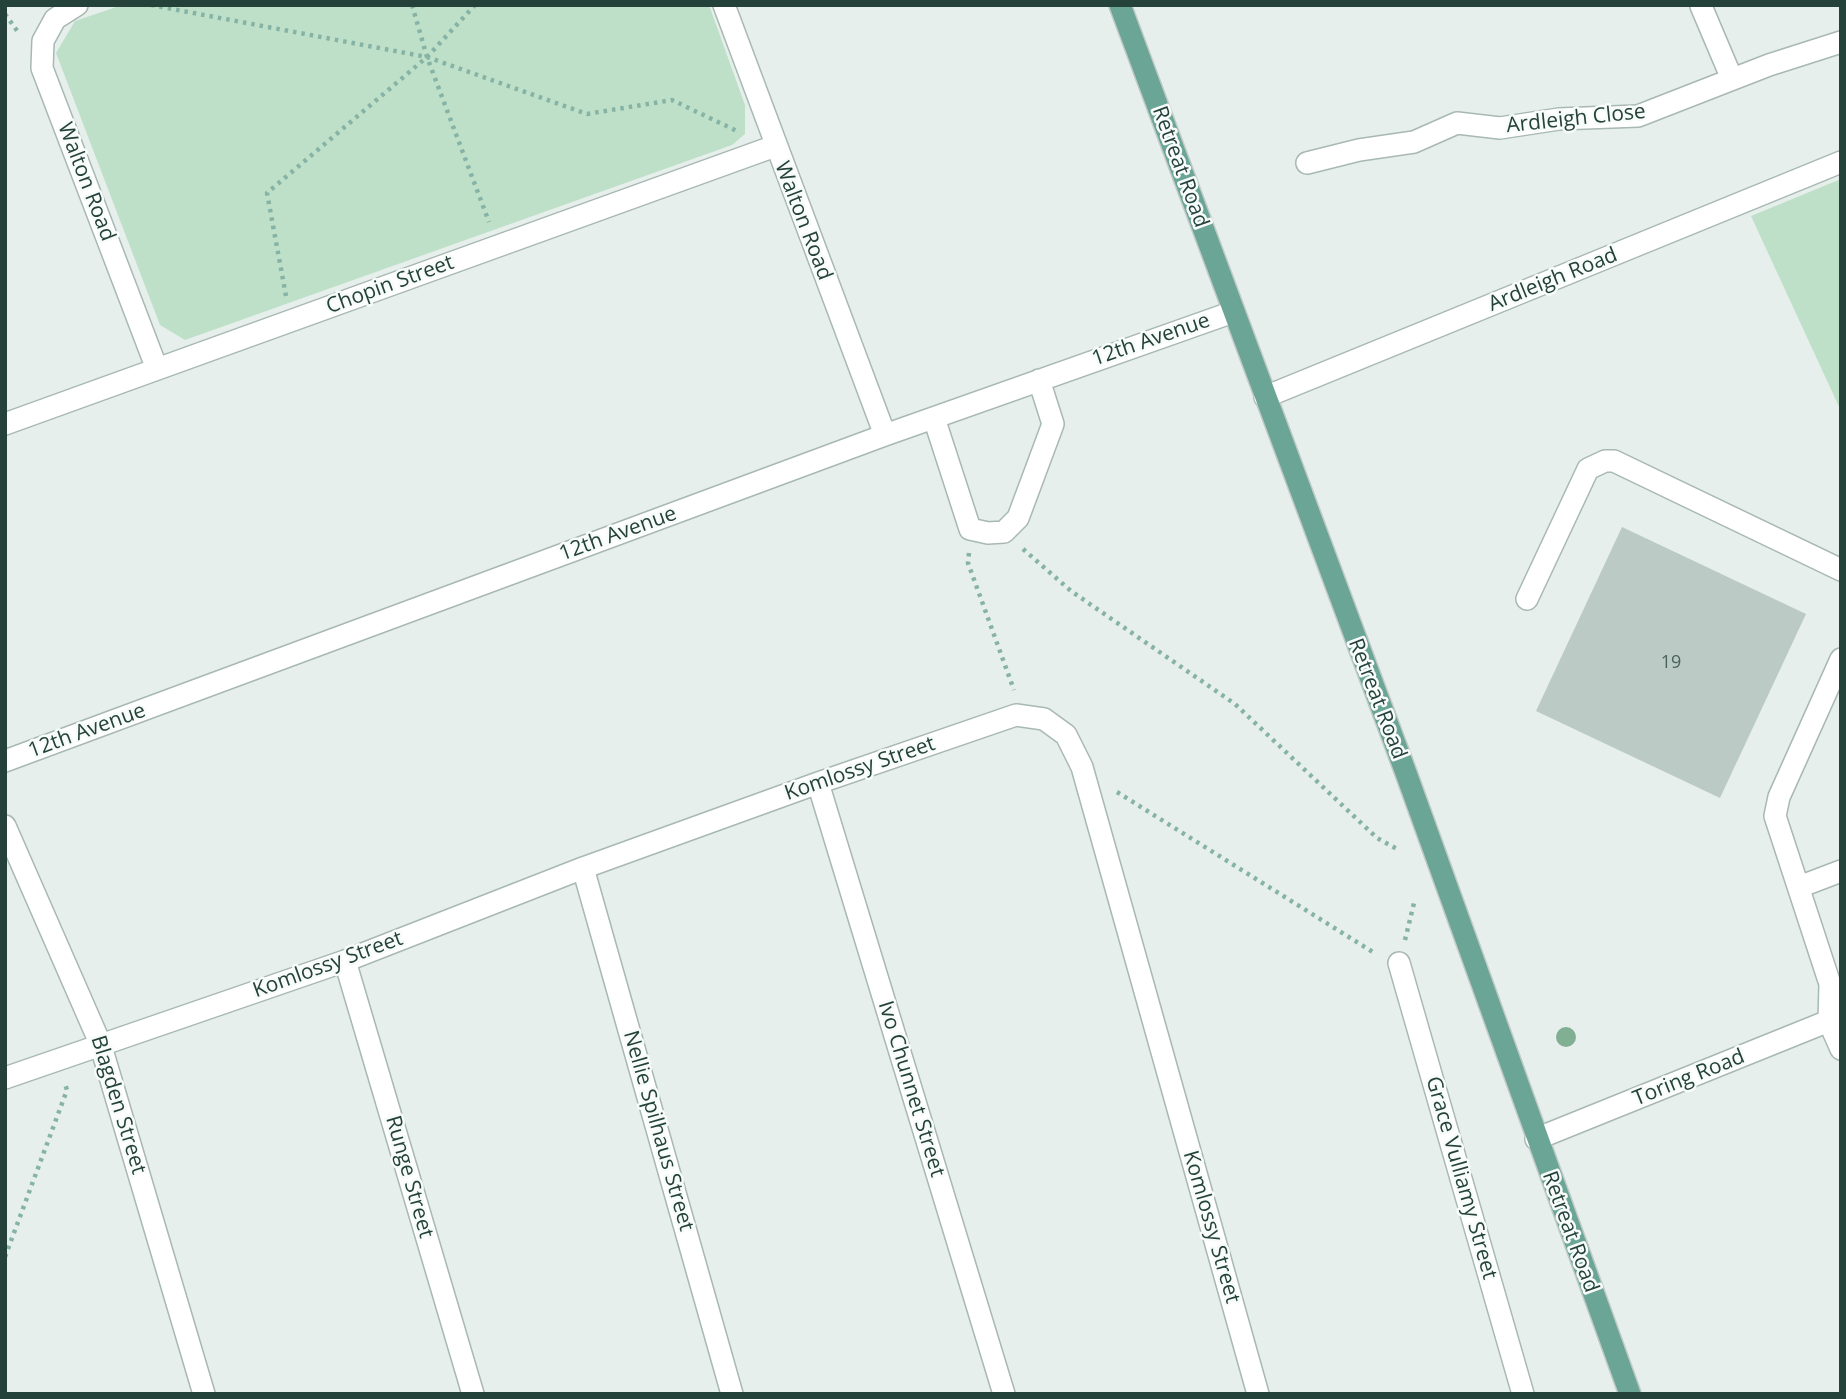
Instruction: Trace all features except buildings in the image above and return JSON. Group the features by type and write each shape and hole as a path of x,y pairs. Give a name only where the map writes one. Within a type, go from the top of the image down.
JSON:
{"main road":[{"name":"Retreat Road","path":"1120,5 1406,773 1630,1394"}],"street":[{"name":"Walton Road","path":"77,5 55,19 43,41 42,68 158,369"},
{"name":"Walton Road","path":"724,5 885,435"},
{"path":"1701,6 1732,79"},
{"name":"Ardleigh Close","path":"1307,163 1359,150 1414,142 1457,123 1500,128 1573,118 1638,116 1732,79 1841,42"},
{"name":"Chopin Street","path":"5,424 775,146"},
{"name":"Ardleigh Road","path":"1265,397 1841,162"},
{"name":"12th Avenue","path":"5,761 885,435 1233,312"},
{"path":"934,418 970,529 988,533 1004,532 1018,518 1052,424 1039,380"},
{"path":"1527,599 1588,469 1605,461 1614,461 1841,570"},
{"path":"1841,659 1776,806 1777,825 1830,984 1841,1049"},
{"name":"Komlossy Street","path":"5,1078 100,1043 345,961 583,868 818,783 1016,715 1044,719 1056,725 1066,735 1082,767 1258,1394"},
{"name":"Ivo Chunnet Street","path":"818,783 1004,1394"},
{"name":"Blagden Street","path":"5,825 100,1043 204,1394"},
{"path":"1799,887 1835,874 1841,852"},
{"name":"Nellie Spilhaus Street","path":"583,868 732,1394"},
{"name":"Runge Street","path":"345,961 473,1394"},
{"name":"Grace Vulliamy Street","path":"1399,963 1521,1393"},
{"name":"Toring Road","path":"1536,1139 1835,1019"}],"path":[{"path":"151,5 427,57 587,114 672,100 775,146"},
{"path":"412,5 427,57 498,246"},
{"path":"274,304 286,297 267,193 427,57 475,5"},
{"path":"970,529 968,563 1014,686 1016,715"},
{"path":"1004,532 1071,591 1235,704 1377,838 1397,849"},
{"path":"1082,767 1121,795 1371,953 1399,963 1415,899"},
{"path":"5,1257 67,1090 57,1059"}],"green space":[{"path":"122,5 709,5 745,105 745,134 732,145 185,340 160,325 56,53 75,21"},
{"path":"1841,179 1841,411 1751,216"}]}
